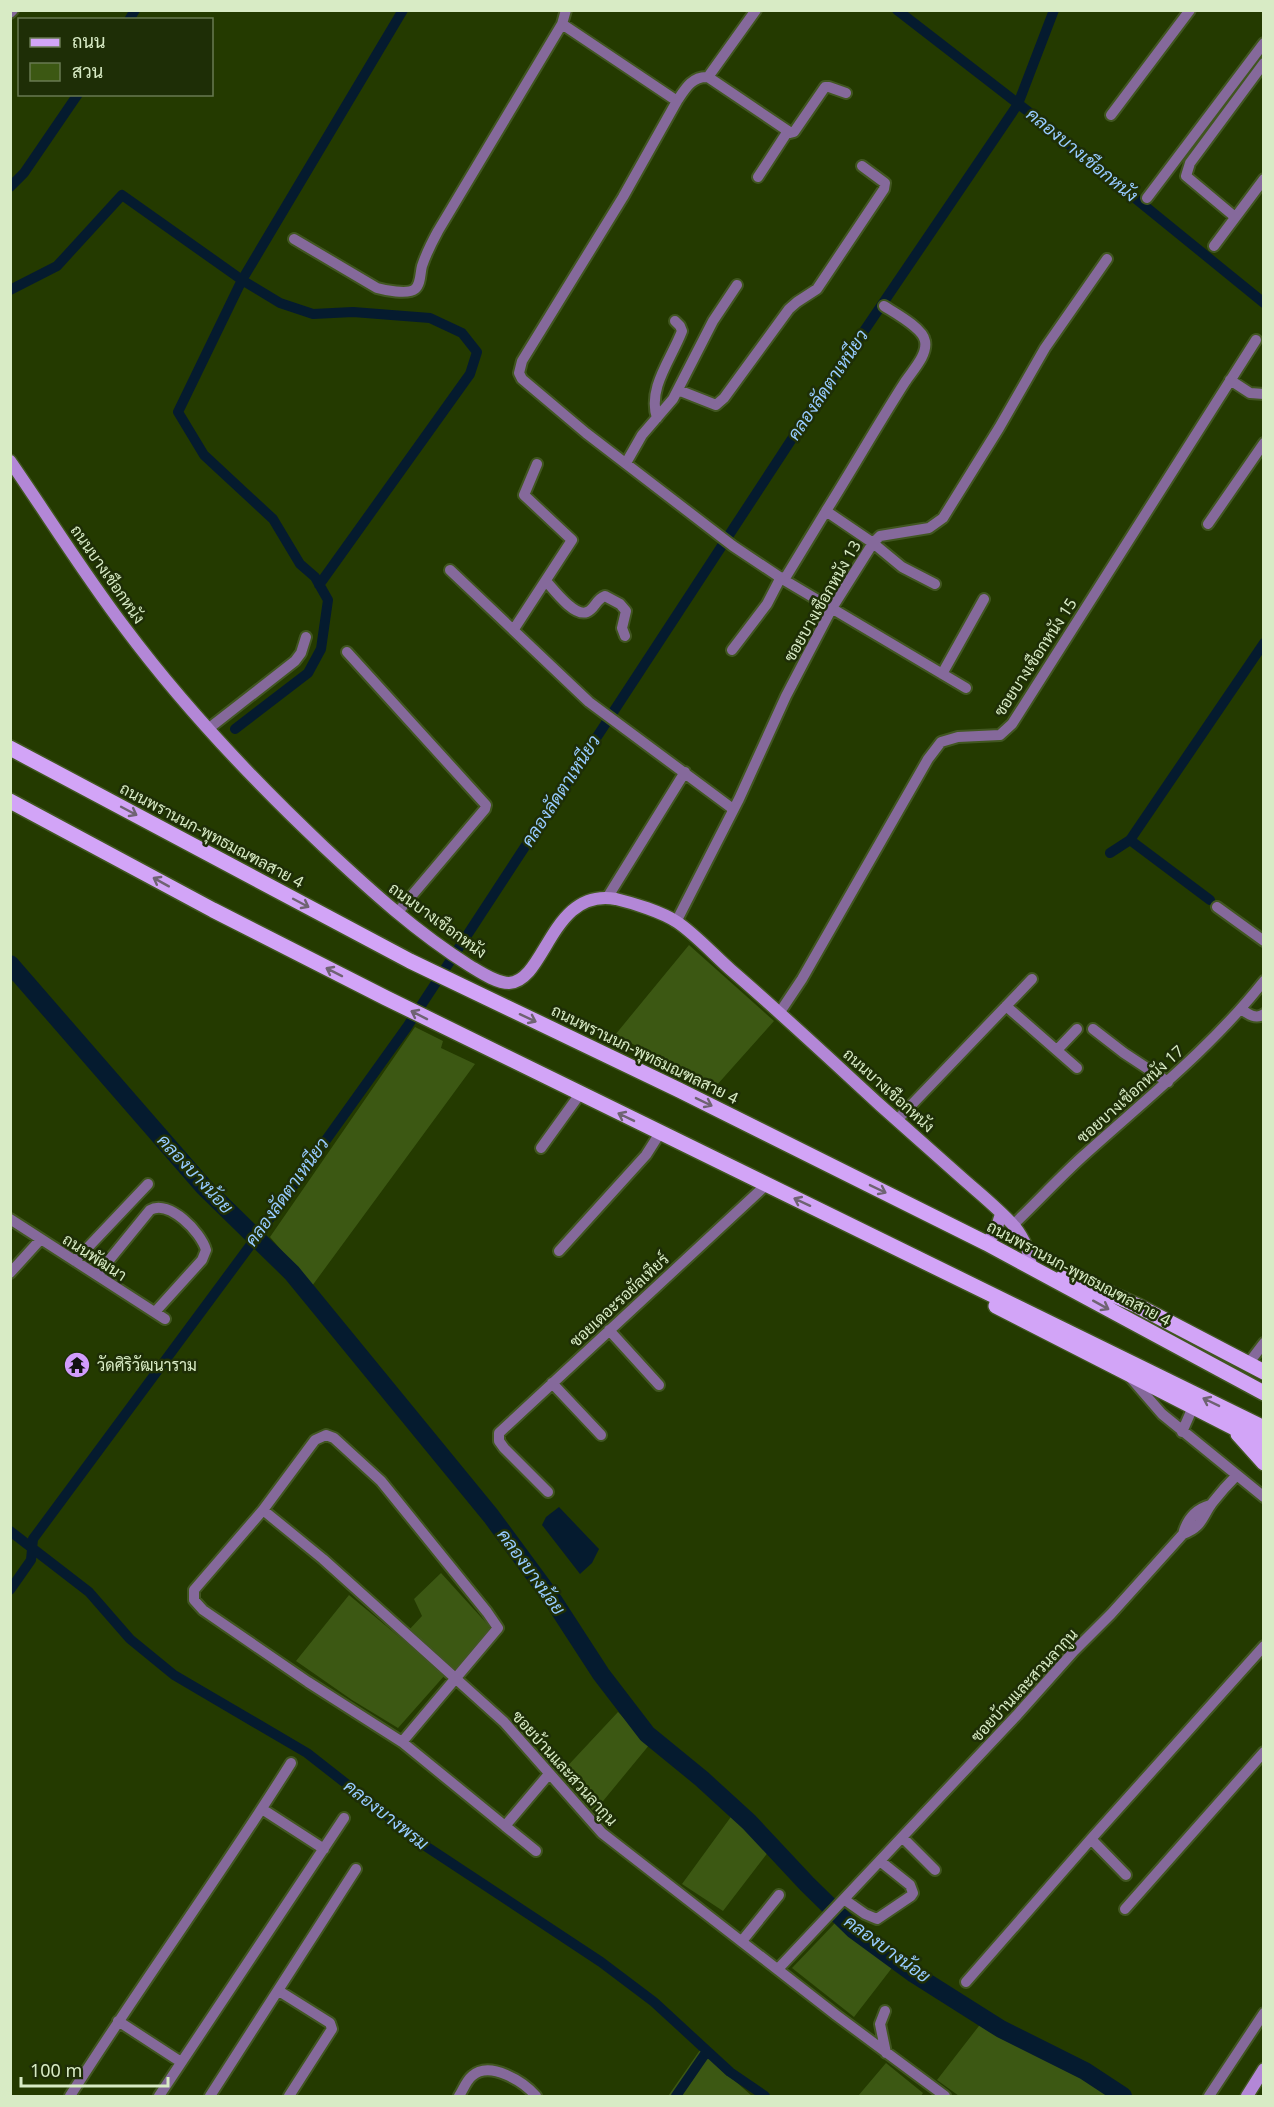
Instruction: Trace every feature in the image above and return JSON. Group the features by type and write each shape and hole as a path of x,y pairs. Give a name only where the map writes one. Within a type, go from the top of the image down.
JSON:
{"main road":[{"path":"10,737 32,750 78,784"},
{"name":"ถนนพรานนก-พุทธมณฑลสาย 4","path":"10,747 410,961 679,1090 986,1243 1263,1393"},
{"path":"10,801 213,910 452,1031 660,1134 912,1254 1263,1428"},
{"path":"912,1254 990,1303 1263,1443"},
{"path":"1050,1277 1078,1281 1114,1295 1263,1372"},
{"path":"1218,1420 1236,1432 1263,1463"}],"street":[{"path":"294,239 376,288 414,290 418,284 427,252 438,231 562,24 566,10"},
{"path":"708,77 756,10"},
{"path":"1111,115 1190,10"},
{"path":"562,24 677,101"},
{"path":"1147,198 1263,43"},
{"path":"1235,217 1186,176 1190,164 1263,63"},
{"path":"846,93 825,87 794,132 788,131 708,77 701,76 694,79 677,101 623,196 519,366 522,379 561,413 733,546 783,579 966,688"},
{"path":"758,177 788,131"},
{"path":"678,390 716,405 724,398 789,309 817,289 884,189 885,183 861,166"},
{"path":"1214,246 1263,179"},
{"name":"ซอยบางเชือกหนัง 13","path":"676,922 734,809 786,696 832,608 873,543 880,536 929,528 943,518 1045,348 1107,259"},
{"path":"626,463 642,435 667,409 713,321 737,285"},
{"path":"732,650 767,604 923,355 926,345 925,337 915,327 884,306"},
{"path":"657,418 654,409 656,389 682,331 675,321"},
{"name":"ซอยบางเชือกหนัง 15","path":"780,1012 802,979 928,759 941,742 958,737 1000,735 1012,724 1256,340"},
{"path":"1230,380 1250,393 1263,393"},
{"path":"1208,524 1263,443"},
{"name":"ถนนบางเชือกหนัง","path":"10,461 123,626 159,672 278,804 397,913 465,962 494,979 510,983 521,978 533,965 570,912 578,905 607,898 620,900 676,922 987,1198 1023,1239 1029,1252 1031,1267"},
{"path":"514,629 572,540 524,495 537,464"},
{"path":"826,511 873,543 902,567 935,584"},
{"path":"450,570 514,629 562,678 604,714 734,809"},
{"path":"546,581 564,602 582,613 591,610 600,598 605,597 620,604 626,611 622,628 625,636"},
{"path":"942,674 984,599"},
{"path":"208,729 295,661 301,653 306,637"},
{"path":"347,652 486,805 397,913"},
{"path":"607,898 685,772"},
{"path":"1217,907 1263,941"},
{"path":"897,1120 1032,979"},
{"name":"ซอยบางเชือกหนัง 17","path":"1013,1225 1081,1158 1168,1082 1241,1010 1263,981"},
{"path":"1006,1006 1077,1068"},
{"path":"1241,1010 1252,1016 1258,1017 1263,1014"},
{"path":"1057,1050 1077,1029"},
{"path":"1093,1029 1168,1082"},
{"path":"541,1148 580,1094"},
{"path":"559,1251 646,1155 660,1134"},
{"path":"75,1261 148,1184"},
{"name":"ซอยเดอะรอยัลเทียร์","path":"548,1492 499,1441 499,1433 766,1185"},
{"path":"97,1275 150,1210 159,1207 171,1210 198,1233 206,1250 202,1260 155,1312"},
{"path":"986,1243 995,1233 1001,1214"},
{"name":"ถนนพัฒนา","path":"10,1220 165,1319"},
{"path":"10,1273 40,1239"},
{"path":"609,1330 659,1385"},
{"path":"1248,1364 1263,1343"},
{"path":"1128,1375 1162,1414 1263,1497"},
{"path":"552,1383 601,1435"},
{"path":"1182,1432 1193,1407"},
{"path":"402,1742 498,1628 381,1481 340,1443 326,1435 315,1440 263,1510 194,1590 196,1605 308,1682 402,1742 536,1851"},
{"name":"ซอยบ้านและสวนลากูน","path":"778,1970 1111,1614 1183,1534 1187,1521 1198,1510 1210,1505 1236,1476"},
{"name":"ซอยบ้านและสวนลากูน","path":"263,1510 323,1559 504,1722 602,1833 945,2097"},
{"path":"966,1982 1263,1646"},
{"path":"1125,1909 1263,1752"},
{"path":"70,2097 118,2021 291,1763"},
{"path":"505,1826 549,1774"},
{"path":"262,1809 324,1849"},
{"path":"159,2097 344,1818"},
{"path":"903,1838 935,1870"},
{"path":"1090,1839 1126,1875"},
{"path":"841,1904 877,1919 911,1896 913,1893 910,1885 880,1861"},
{"path":"210,2097 356,1869"},
{"path":"742,1941 779,1895"},
{"path":"279,1991 330,2023 332,2029 289,2097"},
{"path":"885,2011 880,2024 886,2053"},
{"path":"1209,2097 1263,2013"},
{"path":"118,2021 181,2062"},
{"path":"1248,2095 1263,2069"},
{"path":"459,2097 473,2075 481,2071 508,2075 536,2097"}],"green space":[{"path":"689,945 774,1021 716,1086 615,1035"},
{"path":"415,1027 443,1041 441,1048 475,1064 312,1286 270,1237"},
{"path":"441,1573 490,1627 486,1635 455,1671 408,1631 422,1616 414,1599"},
{"path":"349,1595 445,1675 398,1728 352,1700 296,1661"},
{"path":"618,1712 650,1744 594,1812 561,1773"},
{"path":"733,1814 769,1851 723,1911 682,1884"},
{"path":"835,1923 872,1951 895,1964 854,2017 792,1968"},
{"path":"982,2022 1085,2075 1112,2094 1110,2096 959,2096 937,2080"},
{"path":"700,2050 752,2096 668,2096"},
{"path":"886,2063 923,2093 921,2096 858,2096"}],"water":[{"path":"559,1507 599,1549 592,1563 580,1574 542,1525 546,1517"}],"waterway":[{"path":"130,18 135,10"},
{"path":"235,729 308,673 321,649 328,600 315,577 300,564 273,519 204,455 178,412 242,280 403,10"},
{"name":"คลองบางเชือกหนัง","path":"897,10 1034,116 1264,303"},
{"name":"คลองลัดตาเหนียว","path":"10,1590 31,1560 33,1539 255,1239 407,1027 822,393 1018,104 1054,10"},
{"path":"10,187 24,173 77,96"},
{"path":"10,290 57,266 122,195 242,280 280,303 313,314 353,312 430,318 462,333 477,352 470,374 319,585"},
{"path":"1110,853 1130,840 1264,643"},
{"path":"1130,840 1210,900"},
{"name":"คลองบางน้อย","path":"10,964 204,1187 292,1273 491,1516 553,1600 601,1674 647,1734 702,1779 749,1822 854,1930 914,1974 1001,2029 1085,2071 1123,2096"},
{"name":"คลองบางพรม","path":"10,1531 89,1592 130,1639 174,1675 307,1753 427,1847 601,1962 654,2002 730,2072 765,2096"},
{"path":"676,2096 707,2051"}],"place":[{"name":"วัดศิริวัฒนาราม","path":"77,1365"}]}
